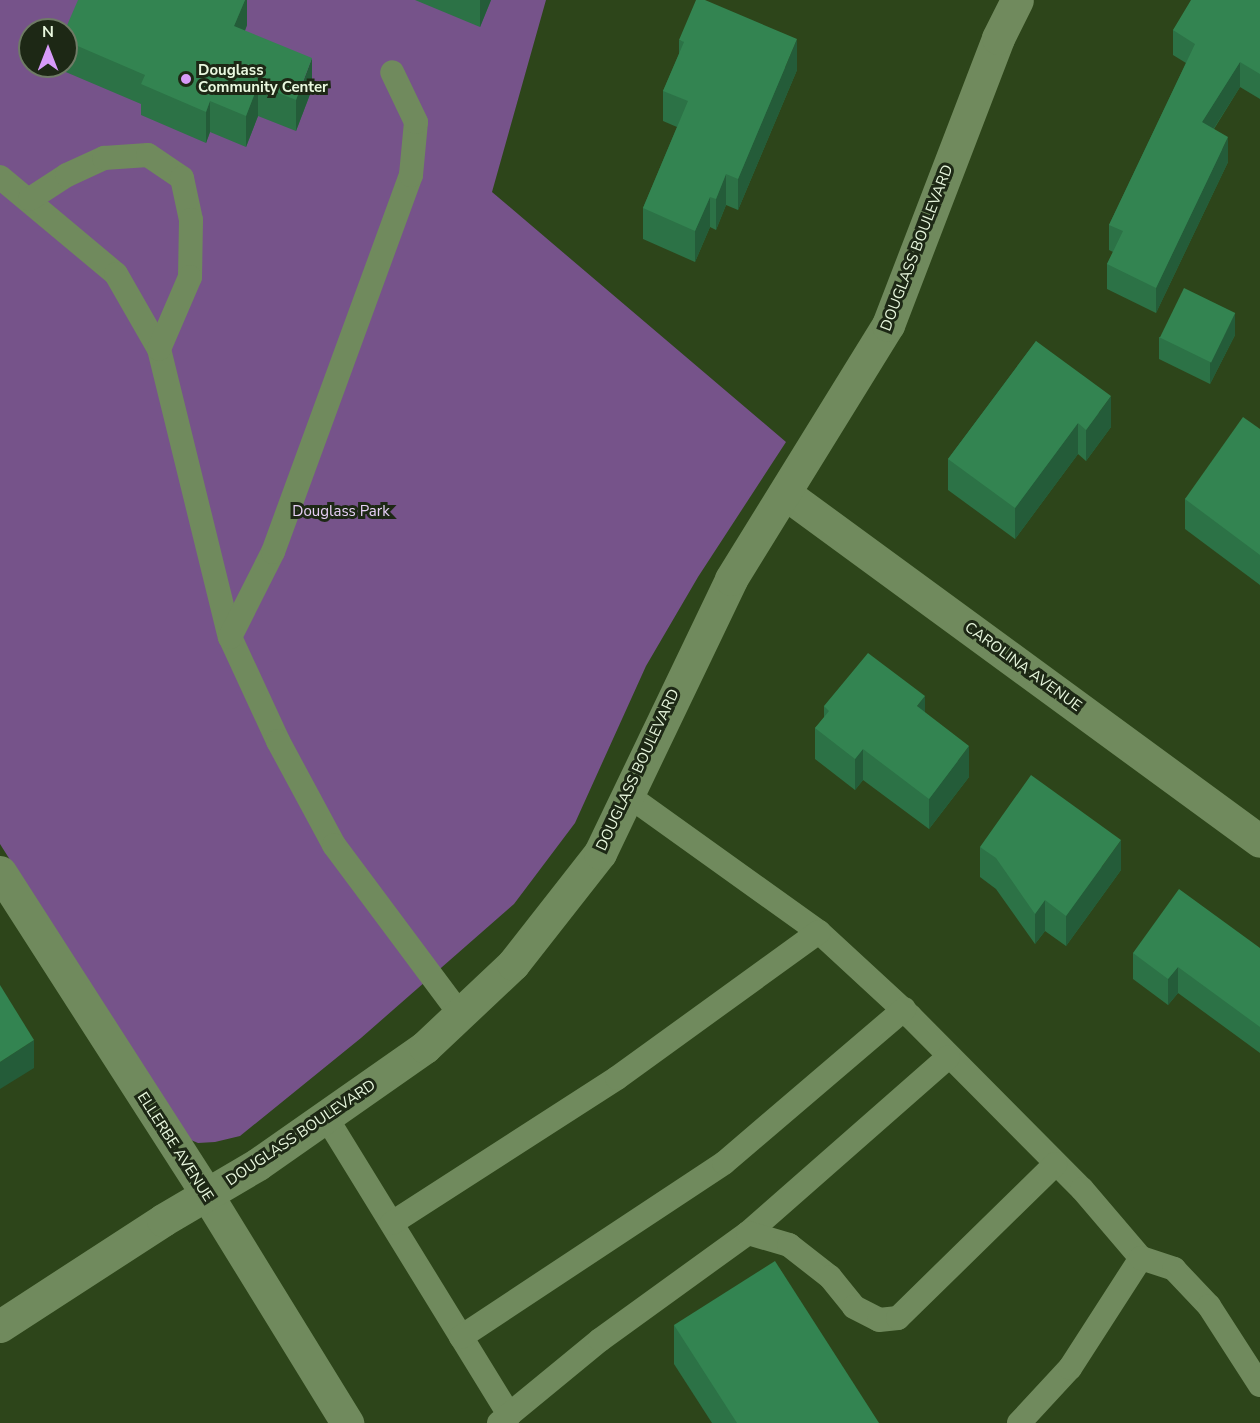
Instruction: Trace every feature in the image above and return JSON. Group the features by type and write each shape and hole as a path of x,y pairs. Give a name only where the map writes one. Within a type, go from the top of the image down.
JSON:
{"street":[{"name":"DOUGLASS BOULEVARD","path":"0,1326 326,1117 425,1047 513,964 600,853 731,579 786,494 888,325 998,38 1017,0"},
{"name":"CAROLINA AVENUE","path":"786,494 1260,841"},
{"name":"ELLERBE AVENUE","path":"0,872 207,1195 347,1423"}],"lane":[{"path":"230,637 273,552 411,175 416,122 392,72"},
{"path":"30,199 67,175 104,158 148,155 182,178 191,220 190,277 159,349"},
{"path":"0,177 30,199 116,274 159,349 230,637 278,741 334,845 460,1014"},
{"path":"629,796 819,932 904,1009 948,1057 1055,1164 1141,1258 1174,1269 1209,1306 1260,1385"},
{"path":"392,1223 617,1078 819,932"},
{"path":"461,1337 724,1163 904,1009"},
{"path":"326,1117 461,1337 504,1419 600,1340 748,1233 948,1057"},
{"path":"748,1233 789,1245 830,1277 854,1307 879,1320 898,1318 1055,1164"},
{"path":"1018,1423 1070,1368 1141,1258"}],"green space":[{"name":"Douglass Park","path":"0,0 546,0 492,192 786,442 698,577 646,666 575,823 514,904 361,1038 240,1136 215,1142 198,1143 186,1138 0,844"}],"building":[{"name":"Douglass Community Center","path":"78,0 245,0 234,26 312,58 296,100 258,85 246,116 210,101 206,112 141,84 145,75 78,46 78,18 70,18"},
{"path":"696,0 705,0 797,39 738,179 726,174 716,199 710,197 695,231 643,208 688,101 663,91 684,42 679,40"},
{"path":"1191,0 1260,0 1260,74 1240,62 1202,122 1228,137 1156,288 1107,264 1123,231 1109,225 1195,44 1173,30"},
{"path":"1184,288 1235,313 1211,362 1160,337"},
{"path":"1036,341 1111,396 1086,430 1078,423 1015,508 948,459"},
{"path":"1243,417 1260,429 1260,555 1185,499"},
{"path":"868,653 925,696 917,706 969,746 929,799 863,749 855,759 815,728 829,711 824,706"},
{"path":"1031,775 1121,840 1066,916 1045,900 1035,914 996,858 980,847"},
{"path":"1179,889 1260,948 1260,1027 1178,967 1168,979 1133,953"},
{"path":"0,985 34,1040 0,1062"},
{"path":"775,1261 879,1423 737,1423 674,1325"}],"place":[{"name":"Douglass Community Center","path":"186,79"}]}
